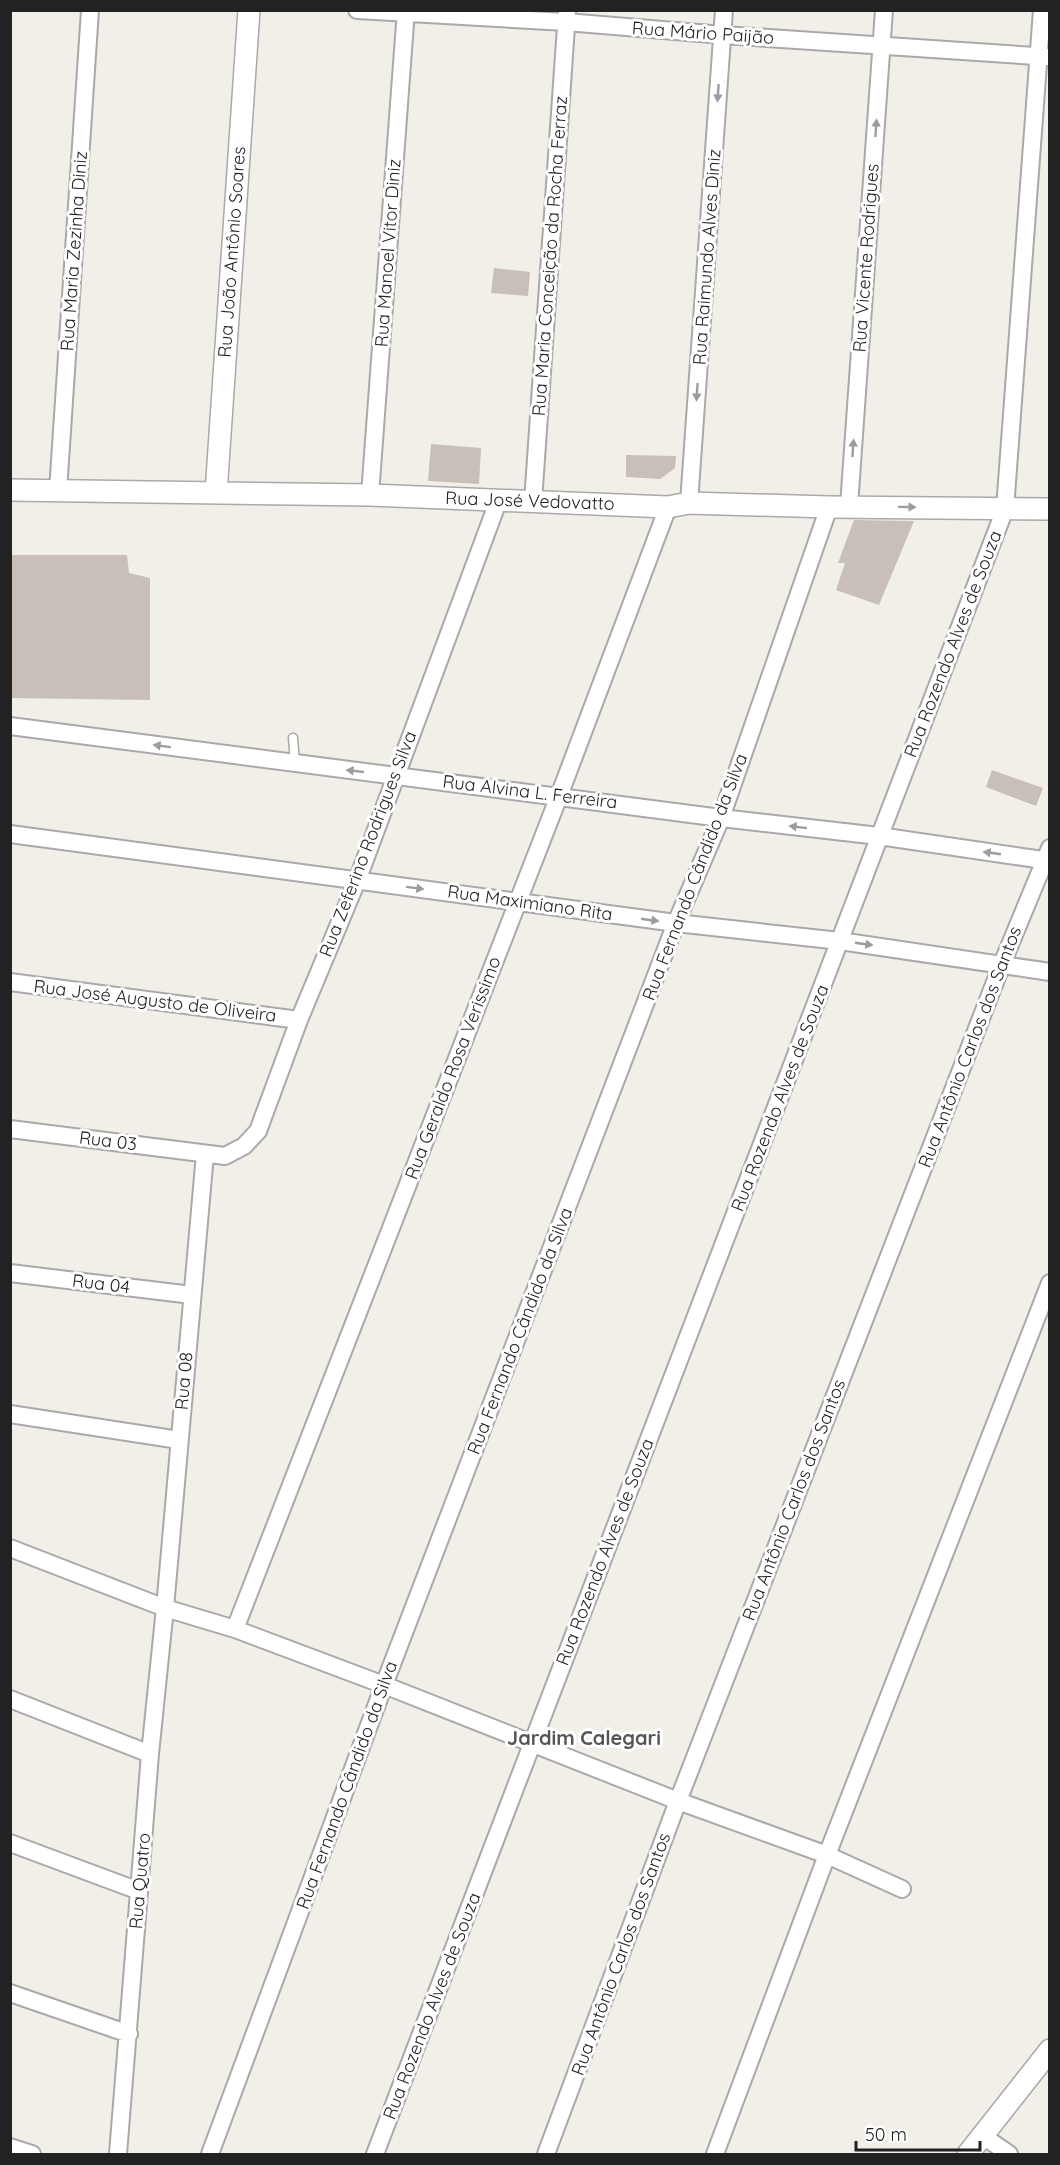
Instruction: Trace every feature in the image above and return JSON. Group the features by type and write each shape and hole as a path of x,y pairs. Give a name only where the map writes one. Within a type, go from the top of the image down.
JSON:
{"street":[{"name":"Rua Maria Zezinha Diniz","path":"58,491 90,10"},
{"name":"Rua João Antônio Soares","path":"216,493 249,10"},
{"name":"Rua Mário Paijão","path":"357,10 566,16 723,35 1044,56"},
{"name":"Rua Raimundo Alves Diniz","path":"689,502 724,10"},
{"name":"Rua Vicente Rodrigues","path":"839,507 884,10"},
{"name":"Rua Rozendo Alves de Souza","path":"375,2154 1005,509 1044,56 1042,10"},
{"name":"Rua Manoel Vitor Diniz","path":"370,495 406,13"},
{"name":"Rua Maria Conceição da Rocha Ferraz","path":"533,502 566,16"},
{"name":"Rua José Vedovatto","path":"10,490 370,495 668,507 689,502 839,507 1050,509"},
{"name":"Rua Zeferino Rodrigues Silva","path":"205,1154 225,1156 244,1146 258,1131 299,1020 357,881 499,499"},
{"name":"Rua Geraldo Rosa Verissimo","path":"235,1629 560,796 668,507"},
{"name":"Rua Fernando Cândido da Silva","path":"210,2154 384,1685 676,923 722,818 839,507"},
{"name":"Rua Alvina L. Ferreira","path":"10,726 722,818 1048,857"},
{"name":"Rua Maximiano Rita","path":"10,834 676,923 840,941 1050,972"},
{"name":"Rua Antônio Carlos dos Santos","path":"546,2154 678,1801 1002,964 1048,857"},
{"name":"Rua José Augusto de Oliveira","path":"10,982 299,1020"},
{"name":"Rua 03","path":"10,1129 205,1154"},
{"name":"Rua 08","path":"165,1608 205,1154"},
{"name":"Rua 04","path":"10,1273 192,1294"},
{"path":"715,2154 827,1855 1050,1283"},
{"path":"10,1414 179,1440"},
{"path":"10,1548 165,1608 235,1629 384,1685 678,1801 827,1855 902,1889"},
{"name":"Rua Quatro","path":"118,2154 150,1754 165,1608"},
{"path":"10,1699 150,1754"},
{"path":"10,1843 139,1891"},
{"path":"10,1993 129,2034"},
{"path":"968,2154 1047,2058"},
{"path":"983,2136 1009,2154"},
{"path":"10,2147 32,2154"}],"lane":[{"path":"293,738 295,763"}],"building":[{"path":"494,268 530,272 528,296 491,293"},
{"path":"431,444 481,448 479,484 428,481"},
{"path":"626,455 676,456 675,468 660,479 626,477"},
{"path":"854,520 914,521 879,605 836,590 845,563 838,563"},
{"path":"10,555 127,555 129,573 150,578 150,700 10,698"},
{"path":"992,770 1043,788 1036,806 986,787"}],"district":[{"name":"Jardim Calegari","path":"584,1738"}]}
